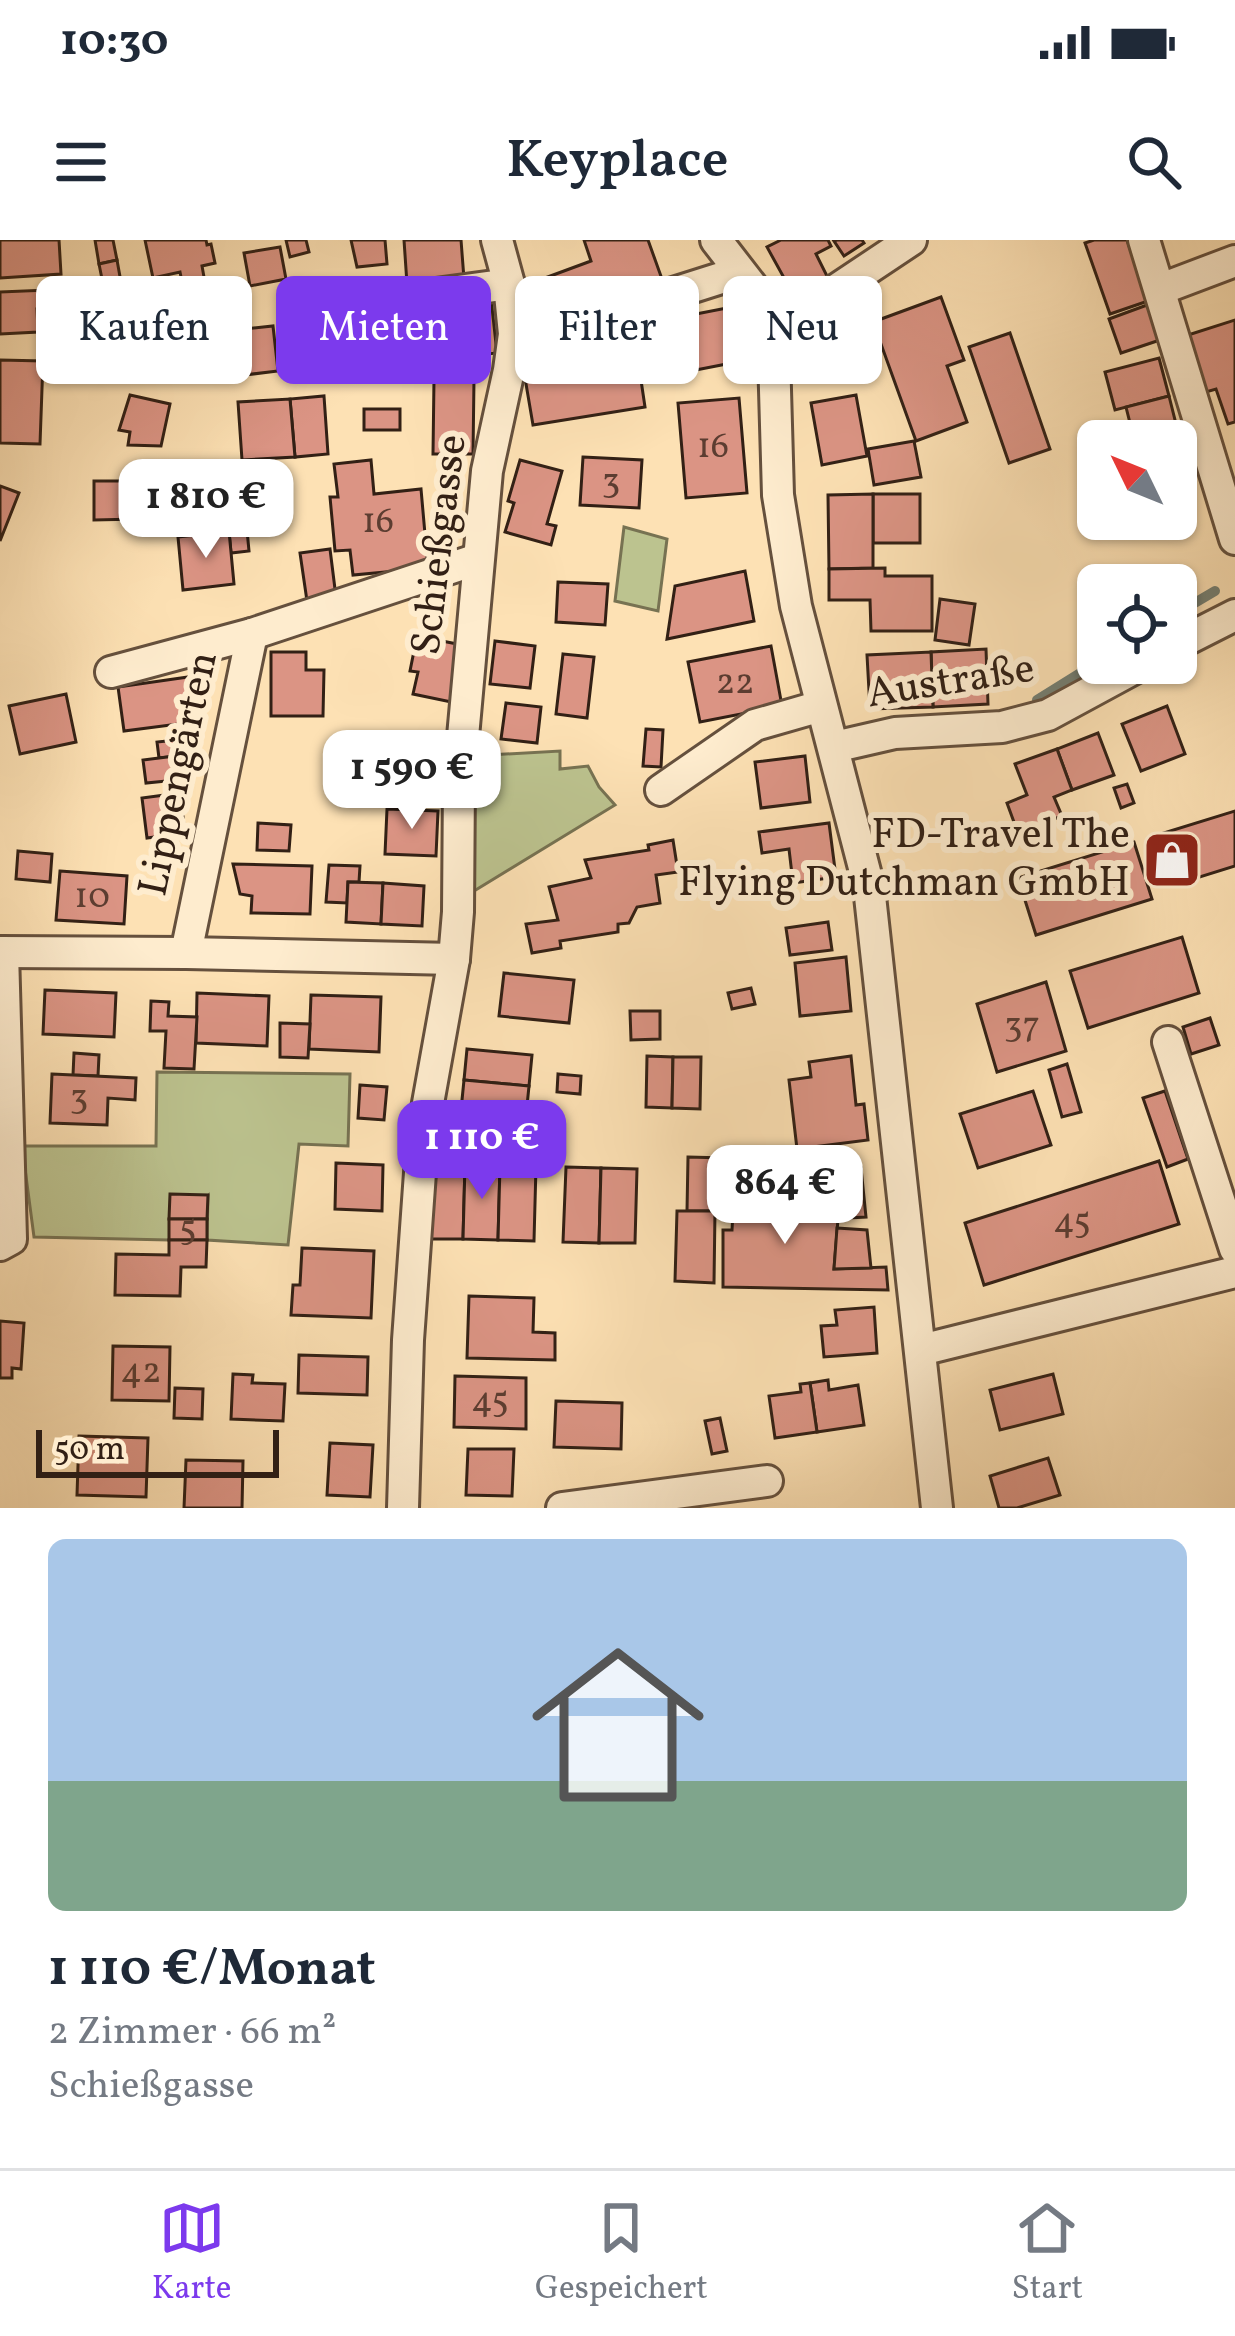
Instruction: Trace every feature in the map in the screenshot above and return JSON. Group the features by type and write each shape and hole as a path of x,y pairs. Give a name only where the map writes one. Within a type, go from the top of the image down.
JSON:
{"street":[{"name":"Schießgasse","path":"403,1508 408,1340 423,1131 454,959 459,781 478,559 487,471 514,334 509,284 496,240"},
{"path":"716,240 743,276"},
{"path":"857,276 911,240"},
{"path":"1144,240 1235,539"},
{"path":"1161,289 1235,260"},
{"path":"514,334 639,304 740,272"},
{"path":"491,286 509,284"},
{"path":"775,384 778,495 796,606 869,887 937,1508"},
{"name":"Lippengärten","path":"186,953 252,634 478,559"},
{"path":"1197,634 1235,615"},
{"path":"110,672 252,634"},
{"name":"Austraße","path":"834,747 895,733 1002,727 1048,715 1105,684"},
{"path":"661,790 755,725 821,706"},
{"path":"6,1242 1,952 454,959"},
{"path":"1168,1042 1235,1249"},
{"path":"921,1350 1235,1272"},
{"path":"562,1508 767,1481"}],"green space":[{"path":"624,527 667,539 658,611 615,601"},
{"path":"560,751 560,769 588,766 615,805 474,891 467,870 471,756"},
{"path":"157,1072 350,1074 348,1146 299,1144 288,1245 207,1240 208,1196 169,1240 34,1237 22,1146 156,1146"}],"building":[{"path":"0,240 59,240 61,274 0,278"},
{"path":"95,240 113,240 117,260 99,264"},
{"path":"145,240 206,240 211,244 215,263 202,266 204,276 181,276 180,272 153,276"},
{"path":"286,240 306,240 309,252 290,257"},
{"path":"351,240 385,240 387,264 357,267"},
{"path":"404,240 461,240 464,276 406,276"},
{"path":"584,240 648,240 661,276 550,276 591,261"},
{"path":"781,240 828,240 831,246 816,254 827,276 783,276 767,247"},
{"path":"862,240 844,256 834,241"},
{"path":"1127,240 1148,301 1110,314 1085,243"},
{"path":"280,247 285,276 252,286 244,253"},
{"path":"117,260 120,276 101,276 99,264"},
{"path":"36,290 36,332 0,334 0,292"},
{"path":"941,297 964,360 947,366 967,422 916,441 882,347 882,319"},
{"path":"491,298 497,353 491,354"},
{"path":"1147,305 1160,340 1121,353 1109,319"},
{"path":"723,309 723,365 699,369 699,313"},
{"path":"1235,320 1235,422 1228,424 1216,389 1206,392 1188,335"},
{"path":"273,326 276,371 252,374 252,328"},
{"path":"1010,333 1050,449 1009,463 969,347"},
{"path":"1159,358 1169,396 1115,410 1105,372"},
{"path":"0,360 36,361 36,384 42,384 40,444 0,443"},
{"path":"434,384 474,384 473,454 433,454"},
{"path":"526,384 642,384 645,407 533,425"},
{"path":"130,395 170,404 161,446 128,445 130,432 119,430"},
{"path":"856,395 867,456 822,465 811,403"},
{"path":"324,396 328,454 295,457 290,399"},
{"path":"1169,396 1175,420 1129,420 1126,407"},
{"path":"739,398 747,493 686,498 678,403"},
{"path":"290,399 295,457 242,460 238,402"},
{"path":"364,409 400,409 400,430 364,430"},
{"path":"914,441 921,477 874,485 868,449"},
{"path":"583,457 642,460 639,508 580,505"},
{"path":"371,460 374,494 421,489 428,568 353,575 350,550 335,551 330,497 338,497 334,464"},
{"path":"520,460 562,471 547,524 556,526 551,545 505,532"},
{"path":"125,471 138,471 138,519 94,520 94,481 125,481"},
{"path":"0,486 19,493 0,541"},
{"path":"873,494 920,494 920,543 873,543"},
{"path":"873,494 873,568 829,569 828,495"},
{"path":"245,509 249,551 231,553 227,511"},
{"path":"229,531 234,584 183,590 178,537"},
{"path":"330,549 336,597 307,601 300,553"},
{"path":"885,568 885,576 932,576 932,631 871,631 870,600 829,600 829,569"},
{"path":"745,571 754,621 667,639 675,586"},
{"path":"558,582 608,584 605,625 556,622"},
{"path":"940,599 975,604 969,645 935,640"},
{"path":"417,636 467,646 456,703 413,694 418,672 410,671"},
{"path":"495,641 535,646 530,688 490,684"},
{"path":"771,646 782,706 700,722 688,662"},
{"path":"986,649 988,704 933,707 931,652"},
{"path":"271,652 306,652 306,670 324,670 323,716 271,716"},
{"path":"931,652 933,707 870,709 867,655"},
{"path":"563,654 594,657 587,718 556,714"},
{"path":"188,677 194,722 124,731 118,687"},
{"path":"66,694 76,742 20,754 9,706"},
{"path":"506,703 541,707 537,743 501,739"},
{"path":"1167,706 1185,754 1141,771 1122,724"},
{"path":"646,729 663,730 661,767 643,766"},
{"path":"1098,733 1114,775 1072,790 1057,749"},
{"path":"186,739 188,755 159,758 157,742"},
{"path":"390,740 443,741 442,784 389,783"},
{"path":"1057,749 1072,790 1054,797 1062,816 1018,833 1007,803 1027,795 1015,764"},
{"path":"175,756 177,780 146,783 143,760"},
{"path":"805,756 810,802 761,808 755,762"},
{"path":"1127,784 1134,803 1121,808 1114,788"},
{"path":"180,793 185,833 147,838 142,798"},
{"path":"387,809 438,811 436,856 385,854"},
{"path":"1235,811 1235,866 1171,886 1154,836"},
{"path":"258,823 291,825 289,851 257,850"},
{"path":"829,823 836,877 793,883 789,849 762,853 759,832"},
{"path":"673,840 678,872 656,875 660,903 637,907 629,923 618,924 618,932 560,941 561,948 532,953 526,924 558,920 549,887 591,878 585,860 649,850 648,845"},
{"path":"1134,842 1152,899 1036,935 1018,878"},
{"path":"18,851 52,854 50,882 16,879"},
{"path":"233,864 312,866 310,914 251,913 252,896 240,894"},
{"path":"329,865 360,866 359,882 348,882 347,903 326,902"},
{"path":"60,871 127,876 124,924 56,920"},
{"path":"348,882 383,883 381,924 346,922"},
{"path":"383,883 424,886 422,926 381,924"},
{"path":"828,922 832,950 790,955 786,928"},
{"path":"1182,937 1199,993 1088,1028 1070,971"},
{"path":"846,957 851,1011 800,1016 795,963"},
{"path":"504,973 574,980 569,1023 499,1016"},
{"path":"1046,982 1066,1051 997,1072 977,1004"},
{"path":"751,988 755,1004 732,1009 728,993"},
{"path":"45,990 116,993 114,1037 43,1034"},
{"path":"197,993 269,996 267,1046 196,1043"},
{"path":"311,995 381,997 379,1052 309,1049"},
{"path":"151,1001 169,1002 168,1016 197,1017 194,1069 164,1068 166,1031 150,1031"},
{"path":"630,1011 660,1011 660,1039 631,1040"},
{"path":"1210,1018 1219,1045 1191,1054 1183,1027"},
{"path":"280,1023 310,1024 308,1058 280,1057"},
{"path":"467,1049 532,1055 529,1086 464,1080"},
{"path":"74,1053 99,1055 98,1076 73,1075"},
{"path":"647,1056 673,1057 672,1108 646,1107"},
{"path":"851,1056 856,1105 864,1104 868,1140 797,1149 789,1080 811,1077 809,1062"},
{"path":"673,1057 701,1057 700,1109 672,1108"},
{"path":"1067,1064 1081,1112 1062,1117 1049,1070"},
{"path":"52,1074 136,1078 135,1100 108,1098 107,1125 50,1123"},
{"path":"558,1074 581,1076 580,1094 557,1092"},
{"path":"464,1080 529,1086 525,1126 460,1120"},
{"path":"360,1085 387,1087 384,1120 358,1118"},
{"path":"1033,1091 1051,1145 978,1168 960,1114"},
{"path":"1165,1091 1188,1159 1167,1167 1143,1098"},
{"path":"688,1157 724,1158 724,1211 687,1211"},
{"path":"1159,1161 1179,1224 984,1285 965,1223"},
{"path":"336,1163 383,1165 382,1211 335,1209"},
{"path":"430,1164 465,1165 463,1239 428,1239"},
{"path":"465,1165 500,1165 498,1240 463,1239"},
{"path":"500,1165 536,1166 534,1241 498,1240"},
{"path":"566,1167 601,1168 599,1243 563,1242"},
{"path":"601,1168 637,1169 635,1243 599,1243"},
{"path":"861,1168 866,1217 787,1221 784,1174"},
{"path":"745,1181 784,1181 787,1221 838,1219 834,1269 886,1267 888,1290 723,1287 723,1230 732,1230 734,1194 744,1194"},
{"path":"170,1194 208,1195 207,1219 169,1219"},
{"path":"677,1211 715,1211 714,1283 675,1281"},
{"path":"169,1219 207,1219 207,1240 169,1240"},
{"path":"837,1228 867,1230 871,1268 834,1269"},
{"path":"169,1240 207,1240 206,1267 181,1267 180,1296 115,1295 116,1254 169,1255"},
{"path":"302,1248 374,1251 371,1318 291,1315 293,1285 300,1285"},
{"path":"469,1296 534,1298 533,1332 555,1333 555,1360 467,1358"},
{"path":"874,1307 877,1353 824,1357 821,1326 837,1325 835,1310"},
{"path":"0,1321 24,1323 21,1369 12,1368 12,1378 0,1378"},
{"path":"113,1346 170,1347 169,1401 112,1400"},
{"path":"299,1355 368,1357 367,1395 298,1393"},
{"path":"233,1374 253,1375 252,1383 285,1384 283,1421 231,1419"},
{"path":"1053,1374 1063,1414 1000,1430 990,1390"},
{"path":"455,1376 526,1378 526,1429 454,1427"},
{"path":"828,1380 829,1390 858,1385 864,1425 817,1432 810,1383"},
{"path":"810,1383 817,1432 775,1438 769,1396 801,1392 800,1384"},
{"path":"175,1388 203,1389 202,1419 174,1418"},
{"path":"556,1401 622,1403 621,1449 554,1447"},
{"path":"720,1418 727,1451 712,1454 705,1421"},
{"path":"79,1436 148,1438 146,1497 77,1495"},
{"path":"330,1443 373,1445 370,1497 327,1495"},
{"path":"468,1449 514,1449 512,1496 466,1495"},
{"path":"1048,1458 1060,1495 1017,1508 999,1508 990,1476"},
{"path":"186,1460 243,1461 242,1508 184,1508"}],"waterway":[{"path":"1197,602 1215,591"},
{"path":"1037,700 1077,675"}],"place":[{"name":"FD-Travel The Flying Dutchman GmbH","path":"1172,860"}]}
